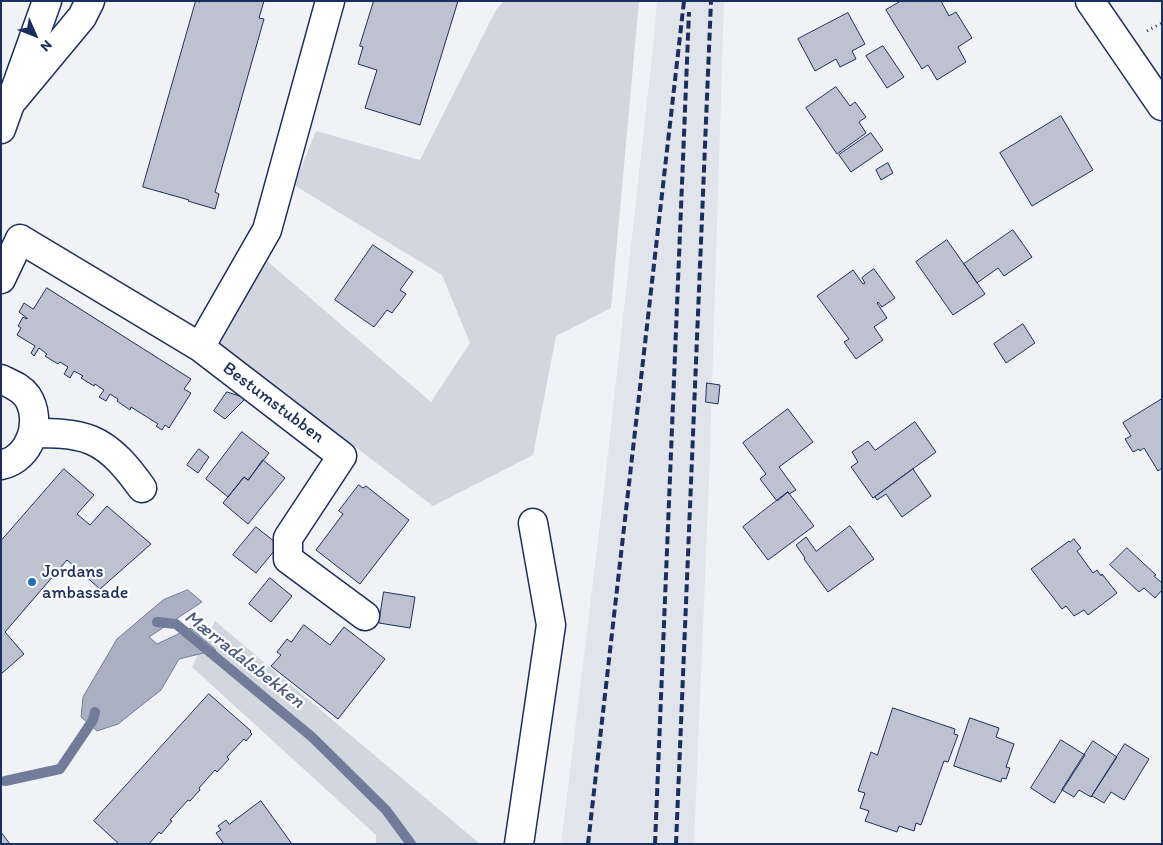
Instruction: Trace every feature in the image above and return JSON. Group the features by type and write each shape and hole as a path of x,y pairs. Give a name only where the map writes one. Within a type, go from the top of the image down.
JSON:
{"main road":[{"path":"1,129 47,1"},
{"path":"12,101 82,18 90,1"},
{"path":"200,347 267,230 330,1"},
{"path":"1090,1 1162,106"},
{"name":"Bestumstubben","path":"1,279 20,239 200,347 342,456 288,538 288,559 365,616"},
{"path":"1,379 18,387 27,396 34,420 33,433 28,446 18,457 1,465"},
{"path":"33,433 66,434 91,440 107,449 127,469 142,488"},
{"path":"519,844 551,625 533,523"}],"shaded area":[{"path":"504,1 639,1 611,308 556,336 533,455 433,506 220,344 266,260 431,402 470,343 442,275 294,185 316,131 420,160 496,10"},
{"path":"657,1 724,1 709,482 694,844 561,844 602,508"},
{"path":"215,621 480,844 376,844 376,835 192,667"}],"water":[{"path":"188,590 202,602 149,637 157,644 191,628 216,650 179,659 161,690 118,724 97,731 81,717 83,697 117,639 163,600"}],"building":[{"path":"196,1 264,1 259,18 264,19 215,192 219,194 215,209 143,187"},
{"path":"374,1 458,1 420,125 365,108 377,70 358,64 363,47 360,46"},
{"path":"901,1 941,1 949,16 956,12 972,38 958,47 966,62 937,80 928,65 922,69 886,10"},
{"path":"848,13 865,44 852,51 856,59 840,67 836,59 815,71 798,39"},
{"path":"883,46 904,77 887,88 866,56"},
{"path":"836,87 850,106 855,102 866,117 859,122 866,133 837,154 806,108"},
{"path":"1061,116 1093,170 1032,206 1000,153"},
{"path":"871,133 883,150 851,172 839,155"},
{"path":"888,163 893,173 881,180 876,170"},
{"path":"1013,230 1032,257 1004,276 998,268 977,283 964,264"},
{"path":"947,240 985,294 953,315 916,262"},
{"path":"373,245 413,272 400,290 406,294 392,313 387,310 374,327 335,300"},
{"path":"874,269 895,298 882,307 877,303 887,318 874,327 883,340 856,359 844,342 849,339 817,296 853,270 863,284 865,283 862,278"},
{"path":"47,288 191,379 184,389 191,393 169,428 165,425 162,430 156,426 158,424 131,407 130,410 110,394 106,401 99,397 104,390 81,378 83,376 74,371 70,378 64,374 68,367 60,362 58,364 45,356 47,354 39,348 34,356 31,353 35,346 17,335 21,328 18,326 23,317 27,319 19,312 24,303 33,309"},
{"path":"1023,324 1035,343 1006,363 994,344"},
{"path":"707,383 720,385 718,404 706,402"},
{"path":"227,392 246,398 225,419 214,411"},
{"path":"1162,399 1162,468 1158,471 1144,448 1133,452 1125,439 1131,436 1123,423"},
{"path":"788,409 813,442 779,467 796,490 789,494 788,492 777,501 760,479 766,474 743,443"},
{"path":"915,422 936,452 873,498 851,467 858,462 852,452 868,441 875,450"},
{"path":"242,432 269,453 248,480 244,477 228,497 206,479"},
{"path":"199,449 209,457 198,473 187,465"},
{"path":"263,460 285,478 248,524 223,503 244,477 248,480"},
{"path":"64,469 94,495 77,514 90,525 107,506 151,544 100,589 67,560 5,632 24,654 1,674 1,541"},
{"path":"913,469 931,496 902,517 886,494 877,500 875,497"},
{"path":"359,485 363,488 366,486 409,520 360,584 316,550 343,514 339,511"},
{"path":"788,492 814,526 768,560 743,527"},
{"path":"850,526 874,559 828,592 796,545 806,537 816,551"},
{"path":"256,527 279,545 256,573 233,555"},
{"path":"1074,539 1081,548 1077,551 1093,573 1097,570 1101,576 1102,574 1117,593 1088,615 1084,610 1074,616 1066,606 1062,609 1031,569"},
{"path":"1127,548 1162,583 1162,590 1155,598 1144,588 1139,592 1110,565"},
{"path":"270,578 292,596 271,622 249,604"},
{"path":"384,592 415,597 410,628 379,623"},
{"path":"304,625 330,645 344,627 385,659 338,719 271,666 281,655 277,652 287,639 291,642"},
{"path":"209,694 251,731 252,734 246,741 244,739 227,757 229,759 217,772 215,770 199,788 200,790 170,820 172,821 161,834 159,832 149,844 119,844 94,821"},
{"path":"893,708 955,729 954,734 958,735 948,762 944,761 921,825 916,823 914,831 899,826 897,832 865,821 869,811 860,808 865,793 858,791 871,752 877,755"},
{"path":"970,718 999,728 996,737 1014,744 1006,767 1010,768 1006,779 1002,778 1001,782 954,766"},
{"path":"1061,740 1085,755 1054,803 1031,788"},
{"path":"1093,741 1117,757 1091,797 1079,790 1074,797 1062,790"},
{"path":"1125,744 1149,759 1124,800 1111,792 1104,803 1092,796"},
{"path":"261,801 292,844 224,844 216,833 221,830 218,826 226,820 229,824"},
{"path":"1,832 10,844 1,844"}],"waterway":[{"name":"Mærradalsbekken","path":"157,622 176,624 312,737 386,810 411,844"},
{"name":"Mærradalsbekken","path":"5,781 60,769 93,720 95,712"}],"railway":[{"path":"588,844 684,1"},
{"path":"676,844 711,1"},
{"path":"655,844 689,12"}],"place":[{"name":"Jordans ambassade","path":"32,582"}]}
